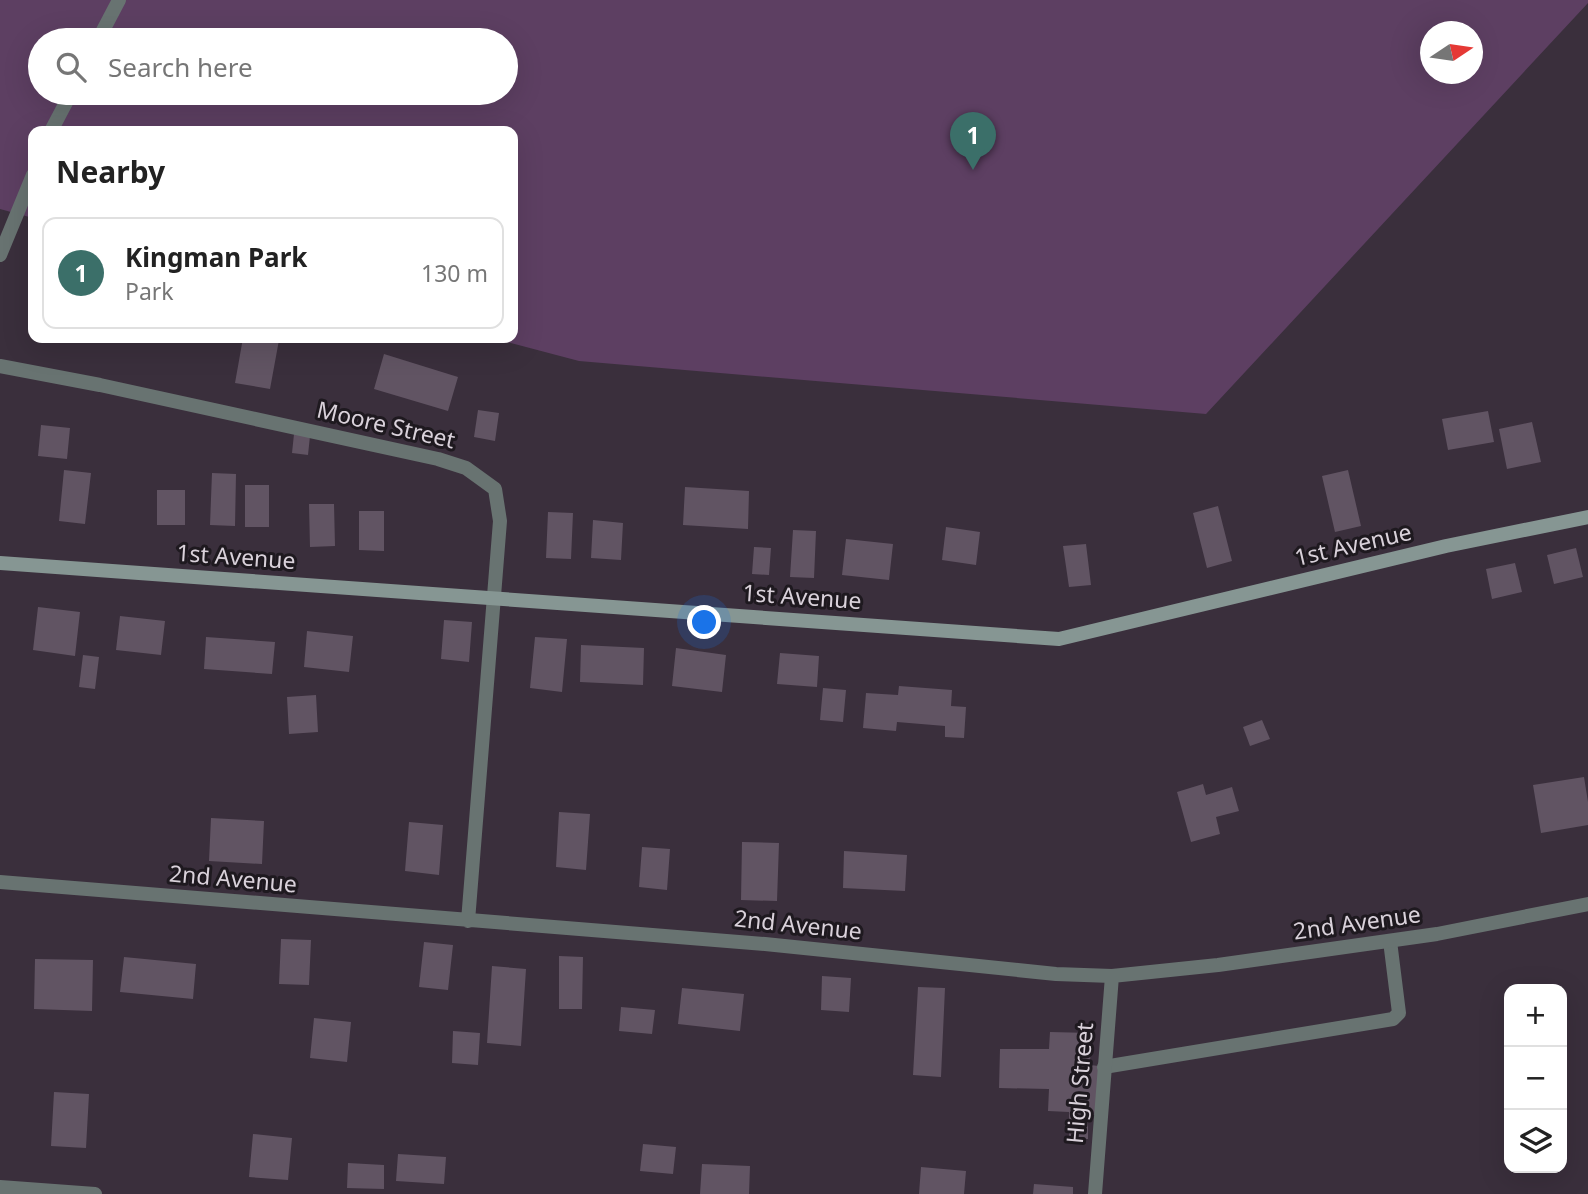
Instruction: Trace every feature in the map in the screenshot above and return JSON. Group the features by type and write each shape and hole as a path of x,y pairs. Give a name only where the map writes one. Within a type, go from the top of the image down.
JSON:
{"street":[{"path":"104,28 119,0"},
{"path":"54,126 65,105"},
{"path":"0,255 28,187"},
{"name":"Moore Street","path":"0,366 438,459 466,468 495,489 500,521 468,920"},
{"name":"1st Avenue","path":"0,563 1059,639 1446,546 1588,517"},
{"name":"2nd Avenue","path":"0,882 765,944 1056,974 1112,976 1218,965 1437,934 1588,904"},
{"path":"1104,1067 1393,1019 1399,1013 1390,941"},
{"name":"High Street","path":"1094,1194 1112,976"},
{"path":"0,1187 95,1194"}],"shaded area":[{"path":"0,0 1588,0 1206,414 579,361 511,343 518,343 518,126 28,126 28,217 0,209"}],"building":[{"path":"242,343 278,343 270,389 235,383"},
{"path":"384,354 458,377 448,411 374,389"},
{"path":"478,410 499,413 495,441 474,437"},
{"path":"1488,411 1494,442 1448,450 1442,419"},
{"path":"1532,422 1541,462 1507,469 1499,429"},
{"path":"41,425 70,428 67,459 38,456"},
{"path":"294,434 310,436 308,455 292,453"},
{"path":"64,470 91,473 85,524 59,521"},
{"path":"1348,470 1361,526 1335,532 1322,476"},
{"path":"212,473 236,474 235,526 210,525"},
{"path":"245,485 269,485 269,527 245,527"},
{"path":"685,487 749,491 748,529 683,525"},
{"path":"157,490 185,490 185,525 157,525"},
{"path":"309,504 334,504 335,546 310,547"},
{"path":"1218,506 1232,561 1207,568 1193,513"},
{"path":"359,511 384,511 384,551 359,550"},
{"path":"548,512 573,513 571,559 546,558"},
{"path":"593,520 623,523 621,560 591,558"},
{"path":"946,527 980,532 976,565 942,560"},
{"path":"793,530 816,531 814,578 790,577"},
{"path":"846,539 893,544 889,580 842,575"},
{"path":"1086,544 1091,585 1069,587 1063,546"},
{"path":"754,547 771,548 769,575 752,574"},
{"path":"1576,548 1583,577 1554,584 1547,555"},
{"path":"1515,563 1522,592 1492,599 1486,569"},
{"path":"38,607 80,612 75,656 33,650"},
{"path":"120,616 165,621 161,655 116,650"},
{"path":"444,620 472,622 469,662 441,659"},
{"path":"307,631 353,636 349,672 304,667"},
{"path":"206,637 275,642 272,674 204,669"},
{"path":"535,637 567,639 562,692 530,688"},
{"path":"581,645 644,648 643,685 580,682"},
{"path":"676,648 726,655 722,692 672,686"},
{"path":"780,653 819,656 817,687 777,684"},
{"path":"83,655 99,657 95,689 79,687"},
{"path":"899,686 952,690 951,706 966,707 964,738 945,737 945,726 897,722 896,731 863,728 866,693 898,695"},
{"path":"823,688 846,690 843,722 820,720"},
{"path":"316,695 318,732 289,734 287,697"},
{"path":"1262,720 1270,739 1250,746 1243,727"},
{"path":"1584,777 1588,825 1541,833 1533,785"},
{"path":"1203,784 1206,795 1232,787 1239,811 1216,817 1220,834 1191,842 1177,792"},
{"path":"559,812 590,814 586,870 556,867"},
{"path":"211,818 264,821 262,864 209,861"},
{"path":"409,822 443,825 439,875 405,871"},
{"path":"742,842 779,843 777,901 741,900"},
{"path":"642,847 670,849 667,890 639,887"},
{"path":"844,851 907,855 905,891 843,888"},
{"path":"281,939 311,940 309,985 279,984"},
{"path":"424,942 453,945 448,990 419,987"},
{"path":"559,956 583,957 582,1009 559,1009"},
{"path":"124,957 196,964 193,999 120,992"},
{"path":"35,959 93,960 92,1011 34,1009"},
{"path":"492,966 526,969 521,1046 487,1043"},
{"path":"822,976 851,978 849,1012 821,1010"},
{"path":"918,987 945,988 941,1077 913,1075"},
{"path":"682,988 744,994 740,1031 678,1024"},
{"path":"621,1007 655,1010 652,1034 619,1031"},
{"path":"314,1018 351,1022 347,1062 310,1058"},
{"path":"453,1031 480,1033 478,1065 452,1063"},
{"path":"1050,1032 1091,1033 1090,1065 1099,1066 1098,1115 1088,1115 1088,1139 1069,1139 1069,1112 1048,1111 1049,1089 999,1088 1000,1049 1049,1049"},
{"path":"54,1092 89,1094 86,1148 51,1146"},
{"path":"253,1134 292,1138 288,1180 249,1177"},
{"path":"643,1144 676,1147 673,1174 640,1171"},
{"path":"398,1154 446,1157 444,1184 396,1181"},
{"path":"348,1163 384,1165 384,1189 347,1188"},
{"path":"702,1164 750,1166 749,1194 700,1194"},
{"path":"921,1167 966,1171 964,1194 919,1194"},
{"path":"1034,1184 1073,1187 1073,1194 1033,1194"}],"place":[{"name":"Kingman Park","path":"973,170"}]}
